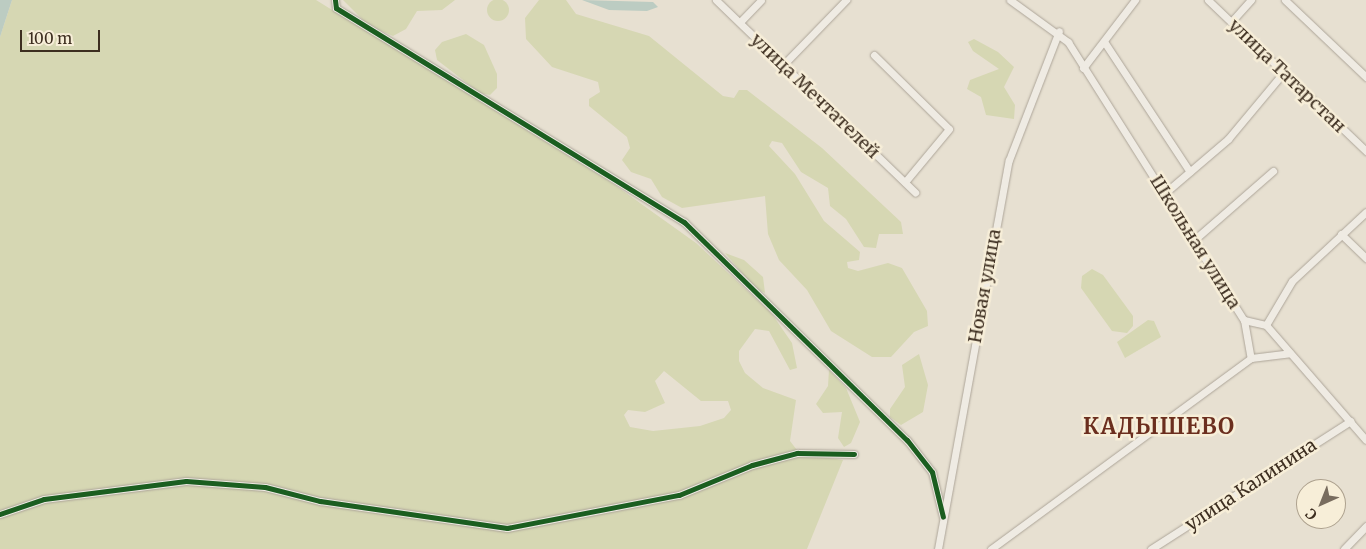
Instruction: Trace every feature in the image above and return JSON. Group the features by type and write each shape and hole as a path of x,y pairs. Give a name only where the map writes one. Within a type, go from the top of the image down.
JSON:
{"street":[{"path":"335,0 336,8 684,222 907,440 932,472 943,517"},
{"name":"улица Мечтателей","path":"716,0 914,192"},
{"path":"740,22 761,0"},
{"path":"783,65 846,0"},
{"path":"1010,0 1059,31"},
{"path":"1083,68 1105,42 1135,0"},
{"name":"улица Татарстан","path":"1208,0 1366,151"},
{"path":"1231,22 1251,0"},
{"path":"1285,0 1366,77"},
{"name":"Школьная улица","path":"1059,31 1166,192 1244,320 1266,325"},
{"name":"Новая улица","path":"938,549 1009,160 1059,31"},
{"path":"1105,42 1190,172"},
{"path":"874,55 948,129 905,182"},
{"path":"1166,192 1228,139 1283,73"},
{"path":"1194,240 1273,170"},
{"path":"1366,212 1292,281 1266,325 1366,440"},
{"path":"1341,234 1366,258"},
{"path":"1244,320 1251,358"},
{"path":"991,549 1251,358 1290,353"},
{"name":"улица Калинина","path":"1151,549 1350,421"},
{"path":"0,514 44,499 186,482 265,487 320,502 507,528 679,495 752,465 797,453 854,454"},
{"path":"1344,549 1366,526"}],"green space":[{"path":"498,-1 506,2 509,10 506,18 498,21 490,18 487,10 490,2"},
{"path":"12,0 316,0 612,183 696,243 772,314 792,343 797,368 790,370 769,331 755,329 739,351 739,361 745,373 763,388 796,400 790,441 800,454 843,460 807,549 0,549 0,37","holes":["664,371 701,401 728,401 731,410 724,418 700,426 653,431 630,427 624,415 628,410 645,412 665,403 655,381"]},
{"path":"343,0 455,0 442,10 417,11 406,29 393,36 368,25"},
{"path":"539,0 566,0 576,14 649,36 723,96 734,98 739,90 747,90 822,148 901,222 903,234 879,234 876,248 864,247 846,219 830,206 828,188 801,172 782,143 772,141 769,146 795,174 824,221 860,252 859,260 847,262 848,268 858,271 888,263 902,268 927,311 928,326 914,332 891,357 872,357 831,331 807,290 779,260 768,234 765,196 682,208 662,197 651,179 631,172 622,160 630,148 627,137 589,106 589,99 600,92 598,82 552,67 526,39 525,18"},
{"path":"466,34 484,45 497,74 497,88 490,95 480,93 437,60 435,50 442,42"},
{"path":"974,39 998,52 1014,67 1004,87 1015,105 1014,119 986,115 981,97 967,89 970,80 999,69 973,51 968,42"},
{"path":"725,253 744,260 763,277 765,293 755,288"},
{"path":"1092,269 1103,275 1133,316 1133,326 1127,333 1112,331 1081,288 1082,276"},
{"path":"1148,320 1154,321 1161,337 1125,358 1117,342"},
{"path":"919,354 928,385 923,412 901,425 890,417 890,409 905,387 902,365"},
{"path":"829,370 846,388 860,422 851,443 844,447 838,438 842,412 823,413 816,404 828,386"}],"shaded area":[{"path":"0,0 12,0 0,37"},
{"path":"582,0 653,2 658,7 647,11 609,10"}],"cycle path":[{"path":"335,0 336,8 684,222 907,440 932,472 943,517"},
{"path":"0,514 44,499 186,481 265,487 320,501 507,528 679,495 752,465 797,453 854,454"}],"district":[{"name":"КАДЫШЕВО","path":"1159,427"}]}
